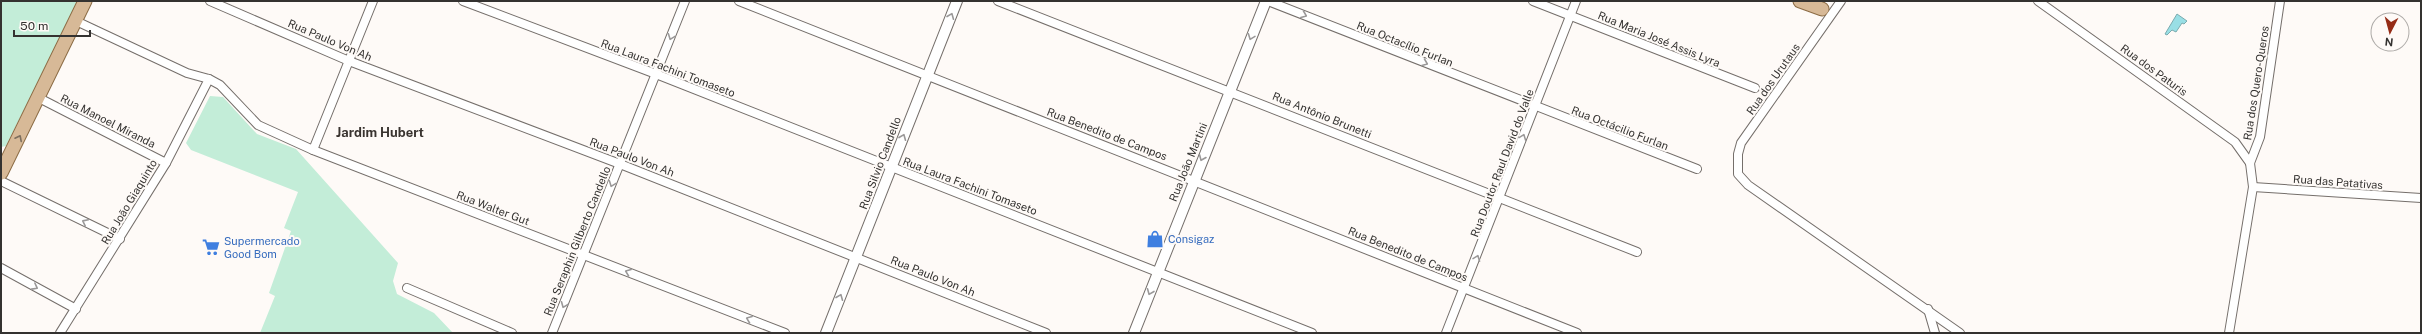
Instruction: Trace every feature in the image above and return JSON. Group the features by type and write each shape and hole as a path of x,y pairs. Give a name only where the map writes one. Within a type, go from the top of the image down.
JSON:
{"main road":[{"path":"1,173 39,98 85,1"},
{"path":"1800,1 1822,9"}],"street":[{"name":"Rua Paulo Von Ah","path":"210,1 349,61 620,164 1046,333"},
{"path":"313,150 372,1"},
{"name":"Rua Laura Fachini Tomaseto","path":"462,1 656,74 1312,333"},
{"name":"Rua Seraphin Gilberto Candello","path":"552,333 685,1"},
{"name":"Rua Benedito de Campos","path":"739,1 927,76 1193,179 1577,333"},
{"name":"Rua Silvio Candello","path":"826,333 957,1"},
{"name":"Rua Antônio Brunetti","path":"998,1 1231,91 1637,252"},
{"name":"Rua João Martini","path":"1134,333 1193,179 1231,91 1267,1"},
{"name":"Rua Octacílio Furlan","path":"1267,1 1535,107"},
{"name":"Rua Maria José Assis Lyra","path":"1533,1 1755,88"},
{"name":"Rua Doutor Raul David do Valle","path":"1446,333 1465,289 1576,1"},
{"name":"Rua dos Urutaus","path":"1841,1 1741,143 1738,154 1738,174 1748,185 1928,309"},
{"name":"Rua dos Paturis","path":"2038,1 2235,142 2250,163"},
{"name":"Rua dos Quero-Queros","path":"2229,333 2253,187 2250,163 2260,137 2280,1"},
{"name":"Rua Walter Gut","path":"76,21 188,73 209,79 220,85 258,125 313,150 785,333"},
{"name":"Rua João Giaquinto","path":"60,333 166,163 209,79"},
{"name":"Rua Manoel Miranda","path":"39,98 166,163"},
{"name":"Rua Octácilio Furlan","path":"1535,107 1697,169"},
{"path":"1,181 120,239"},
{"name":"Rua das Patativas","path":"2253,187 2421,198"},
{"path":"1,268 76,309"},
{"path":"407,288 512,333"},
{"path":"1928,309 1935,333"},
{"path":"1928,309 1960,333"}],"green space":[{"path":"1,1 78,1 6,146 1,147"},
{"path":"210,96 223,97 257,134 296,149 398,263 393,281 397,294 434,313 453,333 260,333 275,296 269,293 291,231 284,228 298,192 191,150 186,143"}],"water":[{"path":"2177,14 2187,21 2184,24 2182,23 2176,32 2172,30 2167,35 2165,34"}],"place":[{"name":"Consigaz","path":"1155,239"},
{"name":"Supermercado Good Bom","path":"211,247"}],"district":[{"name":"Jardim Hubert","path":"380,132"}]}
